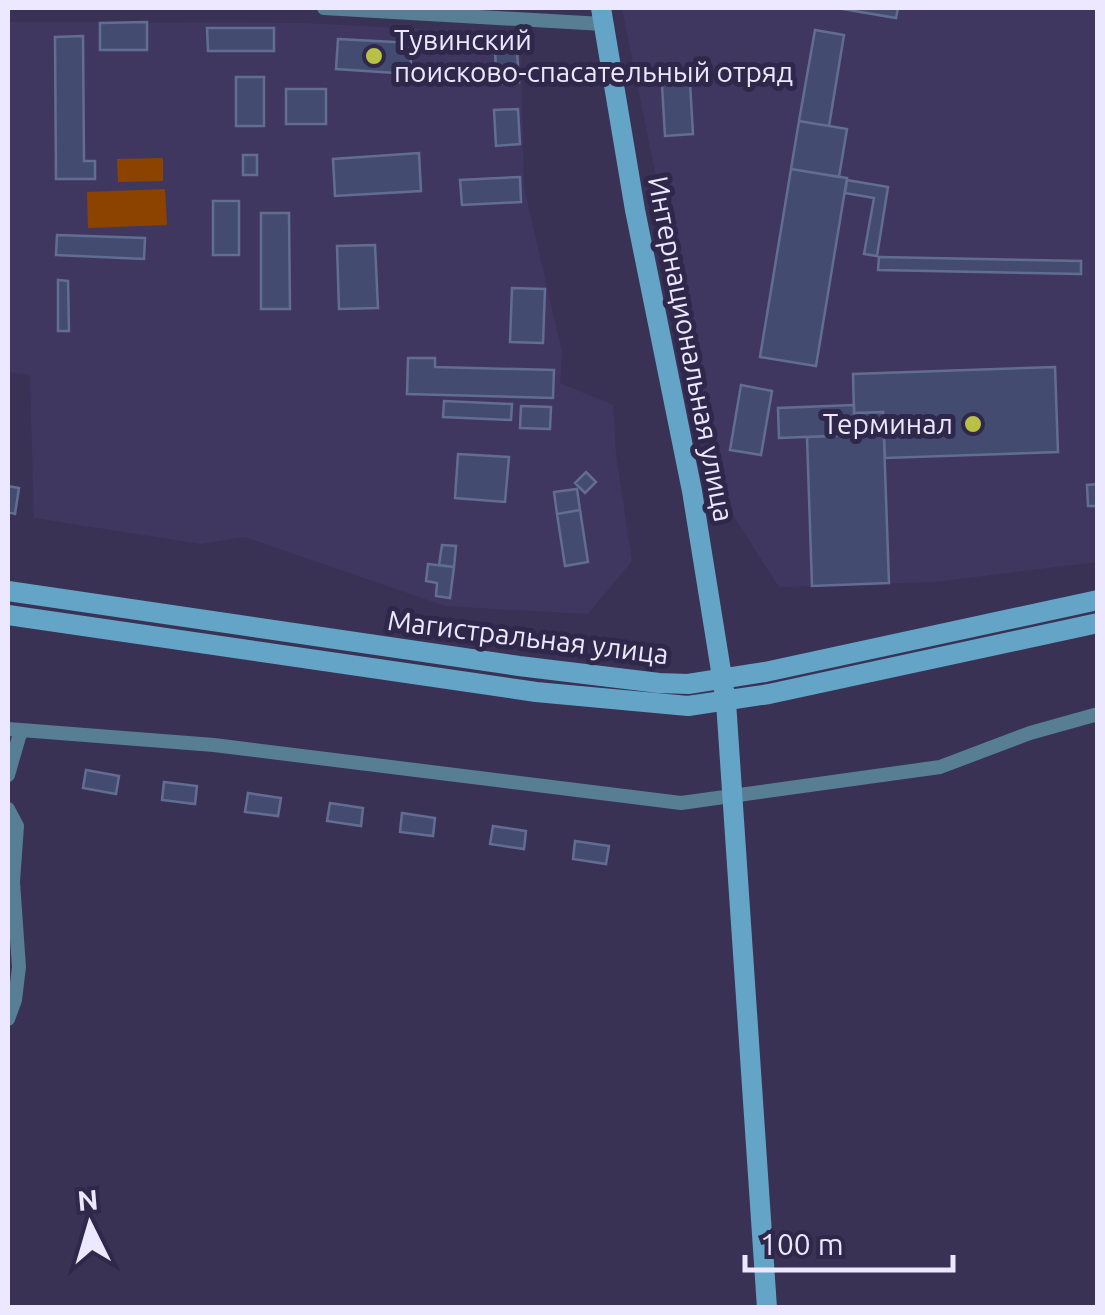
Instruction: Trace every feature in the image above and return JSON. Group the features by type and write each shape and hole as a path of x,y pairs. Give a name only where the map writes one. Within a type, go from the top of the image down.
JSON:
{"main road":[{"name":"Интернациональная улица","path":"602,16 635,210 692,491 726,702 767,1308"},
{"name":"Магистральная улица","path":"8,592 659,684 723,680 1098,600"},
{"name":"Магистральная улица","path":"8,615 536,692 658,705 726,702 1098,623"}],"street":[{"path":"324,8 602,16"},
{"path":"8,775 14,730 214,745 681,804 940,766 1030,733 1098,714"},
{"path":"8,809 16,826 14,882 19,967 16,1000 8,1019"}],"shaded area":[{"path":"622,8 1097,8 1097,562 935,582 779,587 720,495"},
{"path":"8,22 303,23 520,34 524,187 562,353 560,383 613,405 616,455 632,561 588,614 445,606 245,537 201,544 34,518 30,375 8,372"},
{"path":"163,158 163,181 118,182 117,159"},
{"path":"165,189 167,225 88,228 87,192"}],"building":[{"path":"837,8 898,8 896,18"},
{"path":"147,22 147,50 100,50 100,23"},
{"path":"207,28 274,28 274,51 208,51"},
{"path":"815,30 844,35 829,126 799,121"},
{"path":"83,36 84,161 95,161 95,179 56,179 55,37"},
{"name":"Тувинский поисково-спасательный отряд","path":"338,39 412,43 410,74 336,69"},
{"path":"517,51 519,82 497,84 495,52"},
{"path":"236,77 264,77 264,126 236,126"},
{"path":"690,83 693,134 665,136 662,85"},
{"path":"286,89 326,89 326,124 286,124"},
{"path":"518,109 520,144 496,146 494,110"},
{"path":"799,121 847,129 839,177 791,169"},
{"path":"419,153 421,191 335,196 333,159"},
{"path":"243,155 257,155 257,175 243,175"},
{"path":"791,169 847,178 816,366 760,357"},
{"path":"520,177 521,202 462,205 460,180"},
{"path":"847,180 888,187 877,256 864,254 874,198 845,193"},
{"path":"213,201 239,201 239,255 213,255"},
{"path":"261,213 289,213 290,309 261,309"},
{"path":"57,235 145,238 144,259 56,255"},
{"path":"375,245 378,308 339,309 337,246"},
{"path":"879,257 1081,261 1081,274 878,270"},
{"path":"58,280 68,281 69,331 58,331"},
{"path":"512,288 545,289 543,343 510,342"},
{"path":"408,358 435,358 435,367 554,370 553,398 407,394"},
{"path":"1055,367 1058,452 885,458 883,412 854,413 853,374"},
{"path":"741,385 772,391 761,455 730,450"},
{"path":"444,401 512,404 511,420 443,417"},
{"path":"854,405 855,435 779,438 778,408"},
{"path":"521,406 551,407 550,429 520,428"},
{"path":"883,412 889,583 812,586 807,437 855,435 854,413"},
{"path":"458,454 509,457 505,502 455,498"},
{"path":"586,472 596,482 585,493 575,483"},
{"path":"1098,484 1098,506 1088,506 1087,485"},
{"path":"8,486 19,488 15,514 8,512"},
{"path":"577,489 580,510 557,514 554,492"},
{"path":"580,510 588,562 565,566 557,514"},
{"path":"442,545 456,546 454,567 439,565"},
{"path":"428,564 454,567 450,598 436,596 437,583 426,581"},
{"path":"86,770 119,776 116,794 83,788"},
{"path":"164,782 197,786 195,804 162,800"},
{"path":"248,793 281,798 278,816 245,812"},
{"path":"330,803 363,808 361,826 327,821"},
{"path":"402,813 435,818 433,836 400,832"},
{"path":"493,826 526,831 524,849 490,844"},
{"path":"575,841 609,846 606,864 573,859"}],"place":[{"name":"Тувинский поисково-спасательный отряд","path":"374,56"},
{"name":"Терминал","path":"973,424"}]}
